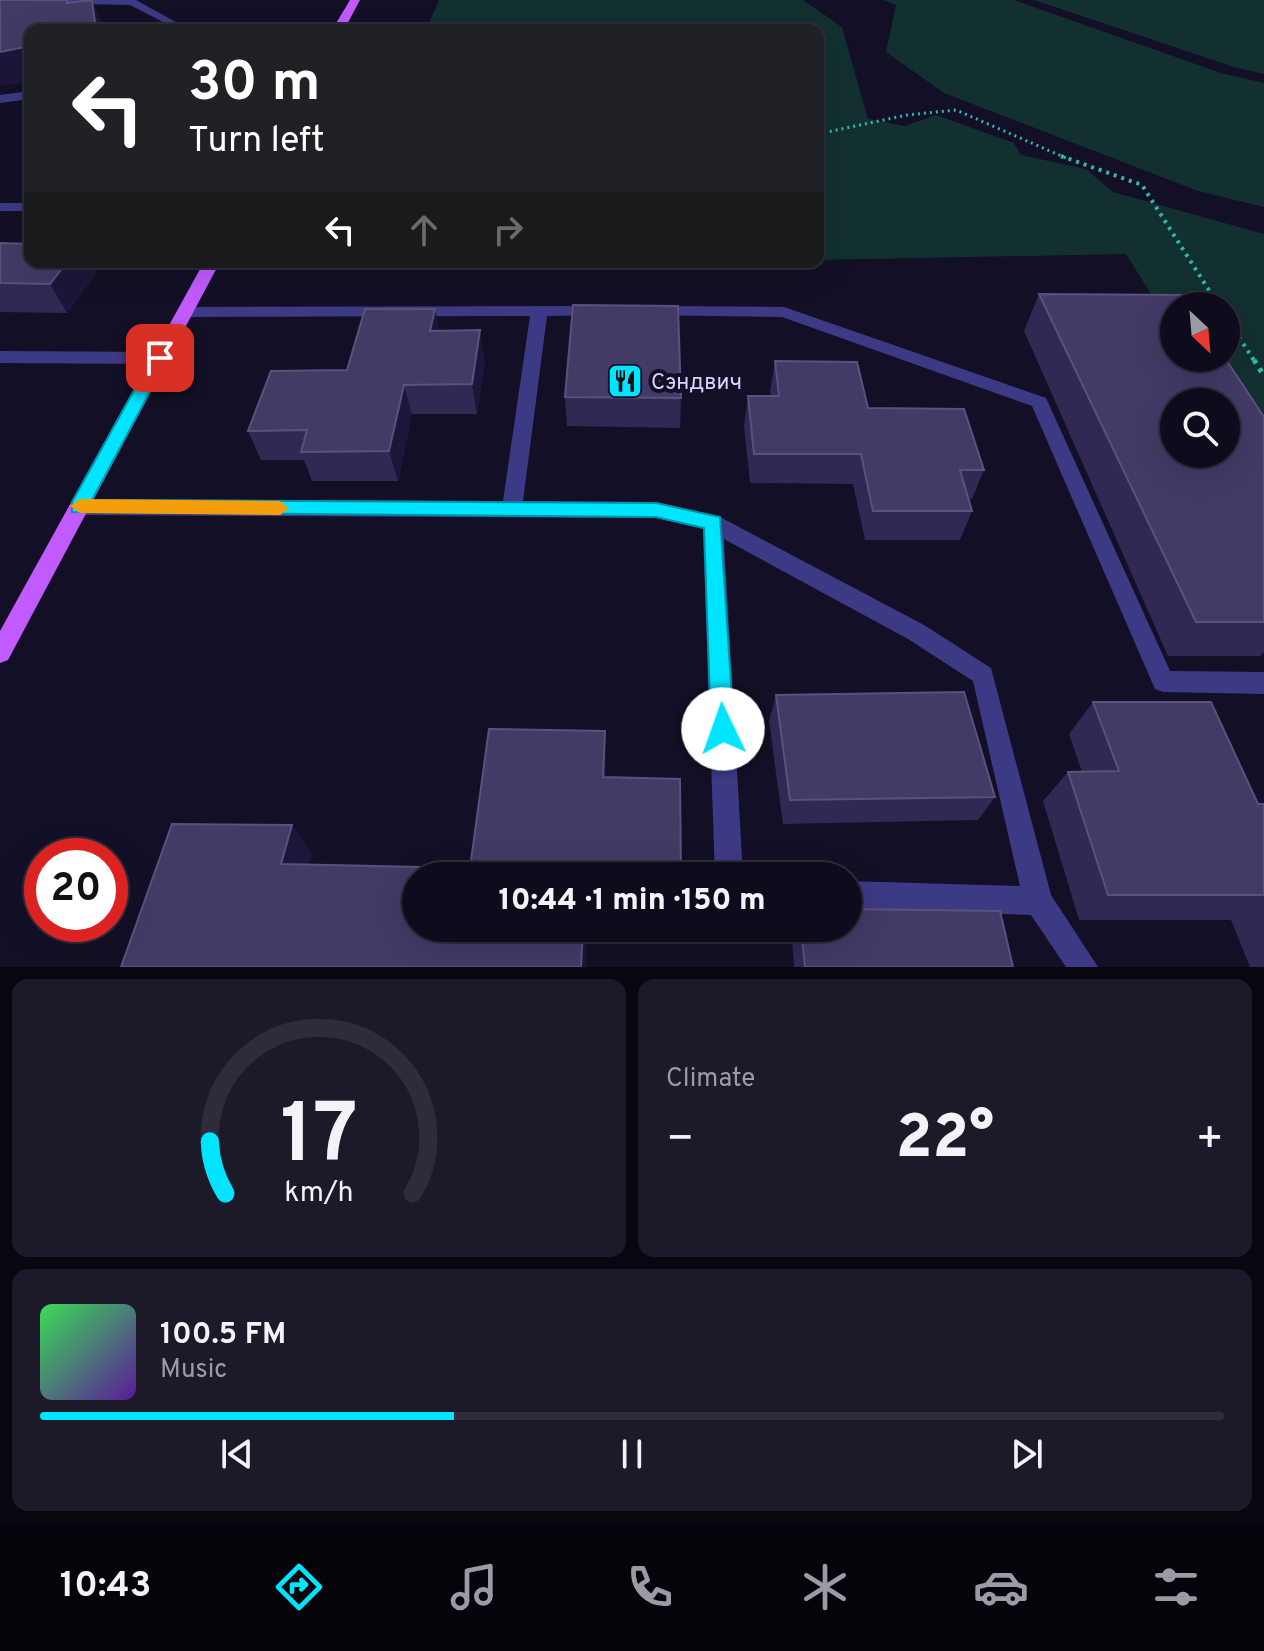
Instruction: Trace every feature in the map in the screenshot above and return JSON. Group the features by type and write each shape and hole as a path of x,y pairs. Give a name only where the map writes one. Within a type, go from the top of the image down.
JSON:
{"main road":[{"path":"341,24 355,0"},
{"path":"0,653 209,268"}],"street":[{"path":"0,4 23,0 132,2 170,24"},
{"path":"0,99 24,96"},
{"path":"0,207 24,207"},
{"path":"185,312 784,312 1039,402 1163,681 1264,683"},
{"path":"512,509 539,312"},
{"path":"0,357 160,358"},
{"path":"79,507 656,510 713,523 916,632 983,675 1038,901 1083,967"},
{"path":"713,523 728,862"},
{"path":"862,895 1038,901"}],"path":[{"path":"824,133 907,115 956,110 1068,159 1142,185 1210,292"},
{"path":"1240,339 1264,376"}],"green space":[{"path":"439,0 803,0 842,27 868,119 905,126 936,115 1014,143 1021,155 1086,169 1113,192 1264,234 1264,475 1240,429 1240,388 1215,388 1202,372 1240,372 1240,292 1160,292 1160,309 1126,254 824,260 824,24 429,24"},
{"path":"883,0 1014,0 1221,73 1264,83 1264,207 1198,191 944,93 886,52 896,5"},
{"path":"1034,0 1264,0 1264,74 1237,68"}],"building":[{"path":"0,0 67,0 67,3 92,0 95,24 24,24 24,47 0,52"},
{"path":"0,243 24,244 24,268 62,268 50,284 0,283"},
{"path":"1039,294 1160,295 1160,372 1234,372 1264,417 1264,622 1196,622"},
{"name":"Сэндвич","path":"573,305 678,306 681,398 565,397"},
{"path":"365,309 435,309 430,331 480,330 472,384 404,385 389,451 301,452 307,430 248,431 271,371 347,370"},
{"path":"775,361 857,362 868,408 964,409 984,470 960,470 972,511 873,511 861,454 754,454 748,396 779,396"},
{"path":"964,692 995,797 790,800 776,695"},
{"path":"1093,702 1211,702 1258,804 1264,804 1264,895 1108,895 1068,772 1119,771"},
{"path":"489,729 605,731 603,777 680,779 681,862 471,862"},
{"path":"172,824 292,825 281,864 402,867 402,942 582,942 581,967 121,967"},
{"path":"862,909 1000,911 1013,967 805,967 802,942 862,942"}],"slow traffic":[{"path":"80,506 280,508"}],"place":[{"name":"Сэндвич","path":"625,381"}],"route":[{"path":"160,358 79,507 656,510 713,523 723,729"}]}
